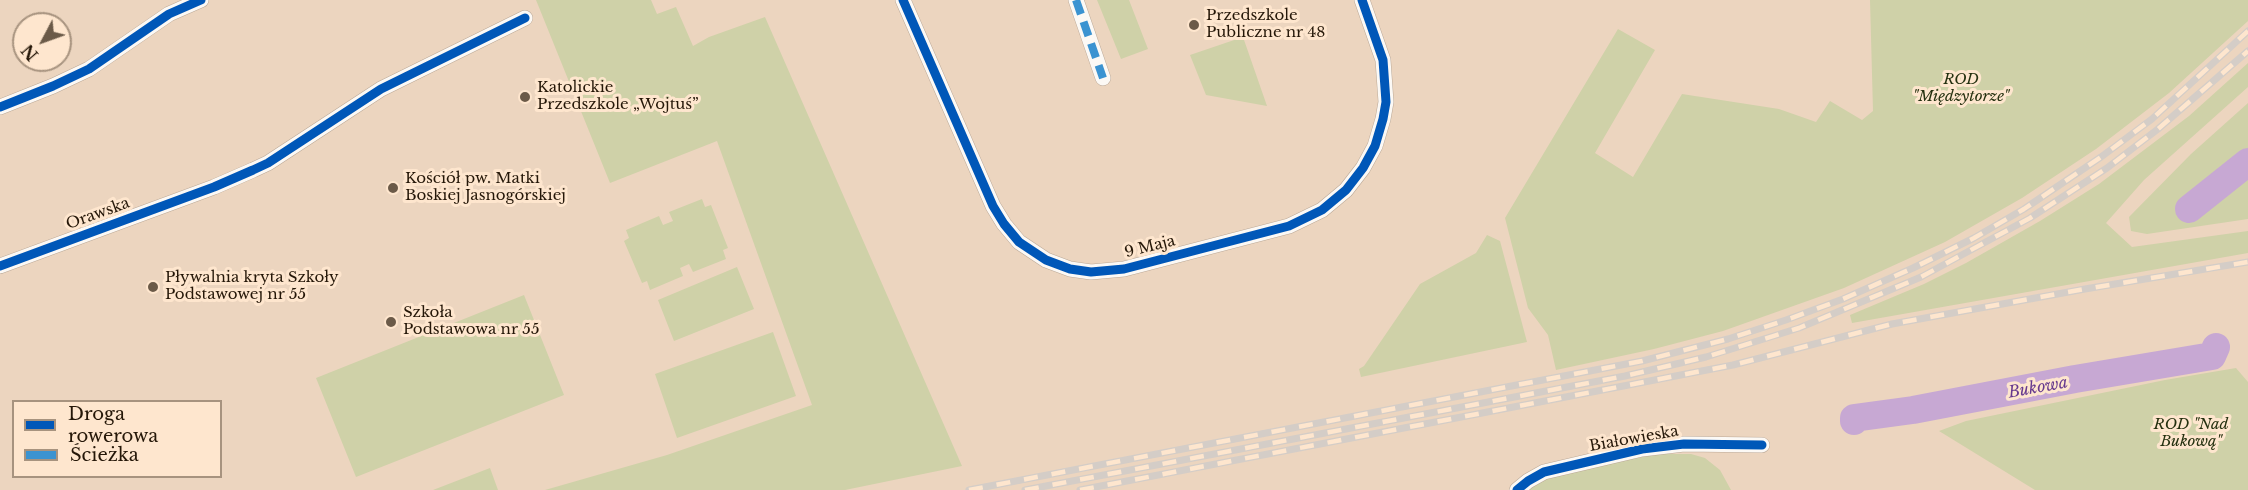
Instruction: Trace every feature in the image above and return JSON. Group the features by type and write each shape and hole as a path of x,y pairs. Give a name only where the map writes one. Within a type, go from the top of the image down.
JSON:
{"street":[{"path":"0,107 89,69 169,15 201,0"},
{"name":"9 Maja","path":"903,0 986,190 1004,224 1019,242 1035,254 1058,265 1091,272 1124,269 1290,226 1322,210 1346,190 1363,168 1375,146 1386,102 1383,60 1362,0"},
{"path":"1076,0 1103,78"},
{"name":"Orawska","path":"0,266 206,190 268,163 381,89 525,18"},
{"name":"Białowieska","path":"1517,490 1544,472 1642,449 1684,444 1762,445"}],"green space":[{"path":"536,0 651,0 657,14 676,7 693,46 709,37 765,17 962,466 845,490 545,490 667,455 812,405 717,141 610,183"},
{"path":"1097,0 1129,0 1148,49 1121,59"},
{"name":"ROD \"Międzytorze\"","path":"1870,0 2248,0 2248,21 2169,93 2096,149 2022,198 1945,242 1844,288 1723,331 1654,349 1556,370 1548,335 1528,308 1505,218 1618,29 1655,50 1595,153 1633,177 1682,94 1779,109 1816,122 1830,101 1862,120 1873,111"},
{"path":"1243,37 1267,106 1206,95 1190,55"},
{"path":"2248,63 2248,87 2144,180 2106,223 2132,247 2248,231 2248,253 1852,323 1850,315 1924,284 1966,263 2099,184 2189,116"},
{"path":"2248,103 2248,219 2147,234 2131,231 2129,217 2191,154"},
{"path":"702,199 705,207 711,205 728,248 723,250 726,259 693,272 689,264 680,268 683,276 650,290 647,281 642,283 624,241 629,238 626,230 659,216 663,225 673,221 669,212"},
{"path":"1487,235 1500,241 1527,342 1361,377 1359,369 1364,366 1420,284 1476,253"},
{"path":"737,267 754,309 674,341 658,300"},
{"path":"524,295 564,395 356,477 316,378"},
{"path":"773,332 796,396 677,438 655,374"},
{"name":"ROD \"Nad Bukową\"","path":"2236,368 2248,382 2248,490 2035,490 1939,431 1966,421 2165,380"},
{"path":"1658,454 1691,454 1705,458 1720,470 1731,490 1524,490 1557,474"},
{"path":"490,468 498,490 433,490"}],"waterway":[{"name":"Bukowa","path":"2189,209 2248,162"},
{"name":"Bukowa","path":"1854,421 1854,418 1913,410 2212,356 2216,347"}],"railway":[{"path":"969,490 1642,361 1728,339 1786,320 1843,299 1913,268 1974,238 2024,209 2152,119 2248,31"},
{"path":"1025,490 1625,376 1706,357 1799,328 1921,277 2030,218 2107,168 2158,129 2248,51"},
{"path":"1080,490 1733,365 1892,324 2248,262"}],"marked path":[{"path":"1076,0 1103,78"}],"cycle path":[{"path":"0,107 89,69 169,14 201,0"},
{"path":"903,0 993,206 1004,224 1019,242 1046,260 1070,269 1091,272 1124,269 1289,226 1322,210 1346,190 1363,168 1375,146 1386,102 1383,60 1362,0"},
{"path":"0,266 214,187 268,163 381,89 525,18"},
{"path":"1517,490 1544,472 1642,449 1684,444 1762,445"}],"place":[{"name":"Przedszkole Publiczne nr 48","path":"1194,25"},
{"name":"Katolickie Przedszkole „Wojtuś”","path":"525,97"},
{"name":"Kościół pw. Matki Boskiej Jasnogórskiej","path":"393,188"},
{"name":"Pływalnia kryta Szkoły Podstawowej nr 55","path":"153,287"},
{"name":"Szkoła Podstawowa nr 55","path":"391,322"}]}
